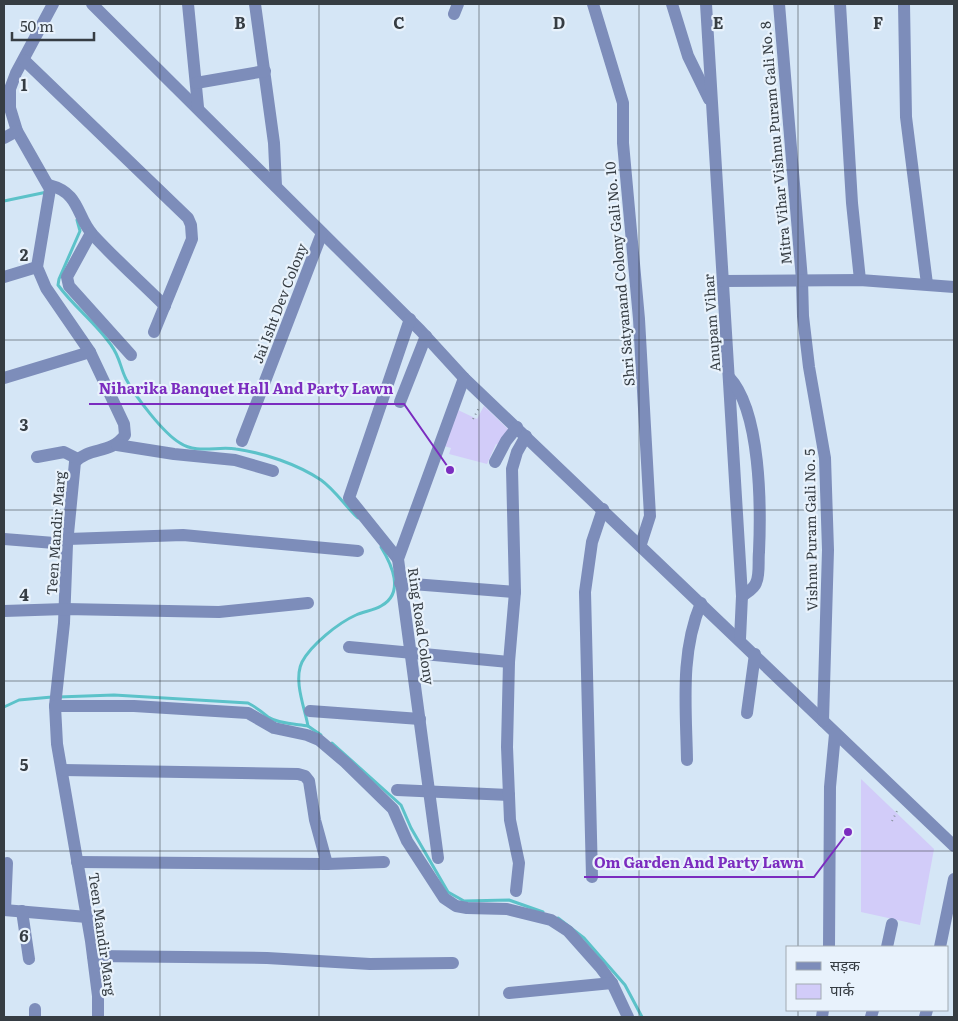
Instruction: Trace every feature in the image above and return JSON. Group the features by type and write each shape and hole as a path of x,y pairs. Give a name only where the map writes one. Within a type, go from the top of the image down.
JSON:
{"street":[{"path":"53,4 41,22 10,89 10,108 17,131 50,192 37,267 46,288 90,352 124,424 125,435 118,445 174,454 235,460 273,471"},
{"path":"92,4 198,107 426,336 464,378 702,603 835,734 954,846"},
{"path":"188,4 198,107"},
{"path":"255,4 274,143 276,186"},
{"name":"Shri Satyanand Colony Gali No. 10","path":"593,4 623,103 623,143 640,328 650,516 640,544"},
{"path":"672,4 688,56 712,104"},
{"name":"Anupam Vihar","path":"706,4 742,596 740,640"},
{"name":"Mitra Vihar Vishnu Puram Gali No. 8","path":"779,4 802,280"},
{"path":"840,4 852,203 860,280"},
{"path":"904,4 906,116 927,284"},
{"path":"24,60 188,218 191,225 192,239 154,332"},
{"path":"196,83 265,71"},
{"path":"4,138 17,131"},
{"path":"50,192 61,188 78,207 91,233 164,306"},
{"path":"91,233 67,277 69,286 131,355"},
{"name":"Jai Isht Dev Colony","path":"242,440 322,233"},
{"path":"4,277 37,267"},
{"name":"Vishnu Puram Gali No. 5","path":"802,280 802,316 825,458 828,550 823,721"},
{"path":"723,281 860,280 954,287"},
{"path":"398,559 349,498 410,320"},
{"path":"400,402 426,336"},
{"path":"4,378 90,352"},
{"path":"729,377 741,392 752,432 757,466 760,540 758,580 752,589 742,596"},
{"name":"Ring Road Colony","path":"438,858 398,559 464,378"},
{"path":"495,462 506,441 522,432"},
{"path":"516,891 519,863 510,820 507,746 509,662 515,592 512,469 522,432"},
{"name":"Teen Mandir Marg","path":"98,1017 93,956 63,770 57,744 55,701 65,609 67,541 75,467 78,459 82,456 118,445"},
{"path":"37,457 64,452 78,459"},
{"path":"592,877 585,592 592,542 603,509"},
{"path":"4,539 67,541 183,535 358,551"},
{"path":"400,583 515,592"},
{"path":"4,611 65,609 219,612 308,602"},
{"path":"687,760 686,652 693,624 702,603"},
{"path":"349,647 410,651 509,662"},
{"path":"747,713 755,654"},
{"path":"55,701 248,713 274,728 308,735 319,740 393,809 407,841 444,898 456,906 507,909 551,920 568,931 584,947 612,983 628,1017"},
{"path":"310,711 420,719"},
{"path":"830,946 830,770 835,734"},
{"path":"63,770 298,774 305,776 309,781 315,820 327,864"},
{"path":"397,790 509,795"},
{"path":"77,862 327,864 384,862"},
{"path":"7,863 4,910 87,917"},
{"path":"940,946 954,879"},
{"path":"22,911 29,960"},
{"path":"887,946 892,924"},
{"path":"93,956 267,958 370,964 453,963"},
{"path":"509,993 612,983"}],"green space":[{"path":"484,406 510,431 499,445 496,444 487,464 449,454 451,448 444,446 458,410 477,419"},
{"path":"861,779 934,849 920,925 861,912"}],"waterway":[{"path":"4,201 47,192"},
{"path":"77,220 80,231 58,285 99,329 111,345 130,386 150,414 166,431 180,443 193,448 229,448 247,451 269,456 302,469 326,484 358,518"},
{"path":"321,735 308,726 299,686 302,662 318,642 333,629 359,614 378,608 393,594 394,578 392,570 381,547"},
{"path":"58,697 114,695 248,703 272,719 308,726"},
{"path":"4,707 19,700 52,697"},
{"path":"332,743 401,805 411,828 448,892 464,901 509,900 543,912"},
{"path":"558,918 584,938 625,985 642,1017"}],"place":[{"name":"Niharika Banquet Hall And Party Lawn","path":"450,470"},
{"name":"Om Garden And Party Lawn","path":"848,832"}]}
